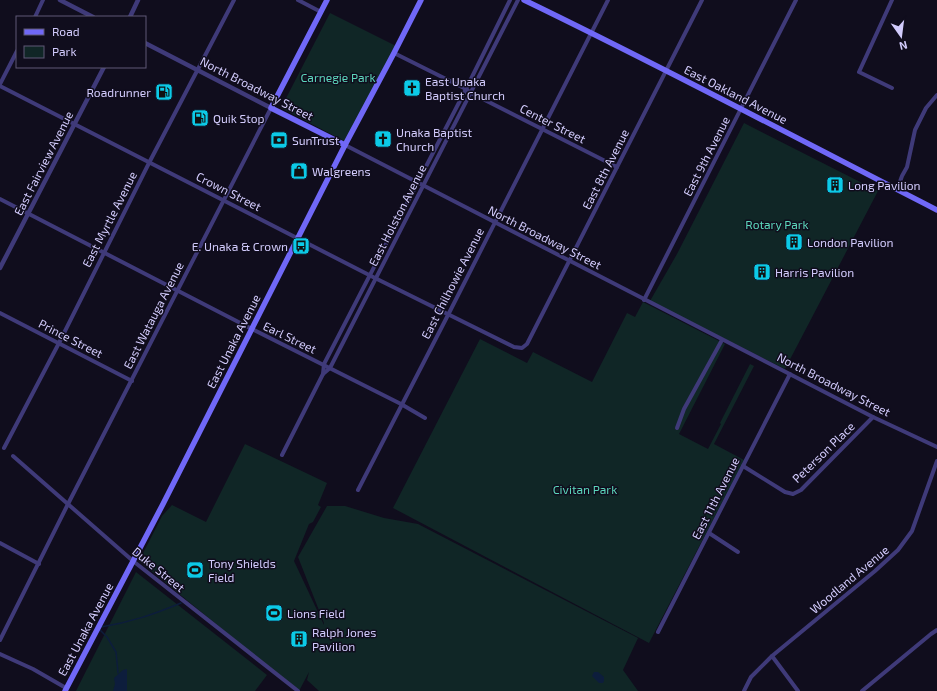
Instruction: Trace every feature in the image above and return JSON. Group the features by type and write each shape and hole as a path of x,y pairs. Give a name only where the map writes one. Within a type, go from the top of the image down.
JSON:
{"main road":[{"name":"East Watauga Avenue","path":"271,108 327,0"},
{"name":"East Unaka Avenue","path":"65,690 133,561 345,145 421,0"},
{"name":"East Oakland Avenue","path":"524,0 591,32 937,210"},
{"name":"North Broadway Street","path":"271,108 345,145"}],"street":[{"path":"36,16 44,0"},
{"path":"60,0 91,16"},
{"path":"130,16 138,0"},
{"name":"East Myrtle Avenue","path":"4,448 59,343 103,252 234,0"},
{"path":"298,0 321,12"},
{"name":"East Holston Avenue","path":"282,455 323,374 324,364 466,89 510,0"},
{"name":"East Holston Avenue","path":"323,374 330,368 518,0"},
{"name":"East Chilhowie Avenue","path":"358,490 608,0"},
{"name":"East 8th Avenue","path":"524,347 570,262 702,0"},
{"name":"East 9th Avenue","path":"644,300 796,0"},
{"path":"892,0 858,72 892,88"},
{"name":"North Broadway Street","path":"146,44 271,108"},
{"path":"0,85 16,53"},
{"name":"Center Street","path":"394,53 618,167"},
{"name":"East Fairview Avenue","path":"0,268 103,68"},
{"name":"Crown Street","path":"0,85 370,274 375,278 514,347 524,347"},
{"path":"897,190 907,167 915,130 926,108 937,95"},
{"name":"East Watauga Avenue","path":"0,640 271,108"},
{"name":"North Broadway Street","path":"345,145 722,340 873,417 937,447"},
{"name":"Earl Street","path":"0,200 178,290 252,330 324,364 425,418"},
{"name":"Prince Street","path":"0,313 132,381"},
{"path":"677,428 684,409 722,340"},
{"name":"East 11th Avenue","path":"658,632 790,374"},
{"name":"Peterson Place","path":"743,466 785,492 793,494 801,490 873,417"},
{"name":"Duke Street","path":"13,456 133,561 298,691"},
{"name":"Woodland Avenue","path":"744,691 751,677 772,656 875,571 898,550 912,531 937,461"},
{"path":"709,533 738,552"},
{"path":"0,543 39,564"},
{"path":"862,691 937,630"},
{"path":"0,654 33,669 65,690"},
{"path":"772,656 798,691"}],"green space":[{"name":"Carnegie Park","path":"330,13 396,46 346,142 281,108"},
{"name":"Rotary Park","path":"744,123 878,191 785,369 650,301 677,254"},
{"name":"Civitan Park","path":"643,302 725,344 679,434 708,449 750,364 754,366 714,444 744,460 649,643 393,508 480,339 527,363 533,352 592,382 627,313 635,317"},
{"path":"245,444 327,483 318,505 321,507 313,522 309,524 294,561 324,625 298,557 327,506 345,506 384,518 418,524 638,638 623,670 638,691 319,691 307,680 309,672 298,691 139,561 162,516 172,505 206,522"},
{"path":"136,572 267,675 255,691 76,691"}],"water":[{"path":"127,669 127,691 113,691 115,684 114,678 123,670"},
{"path":"594,672 598,672 604,677 603,683 599,683 592,676"}],"waterway":[{"path":"101,627 141,618 181,603"},
{"path":"99,629 107,637 116,652 118,673"}],"place":[{"name":"East Unaka Baptist Church","path":"412,88"},
{"name":"Roadrunner","path":"164,92"},
{"name":"Quik Stop","path":"200,118"},
{"name":"Unaka Baptist Church","path":"383,139"},
{"name":"SunTrust","path":"279,140"},
{"name":"Walgreens","path":"299,171"},
{"name":"Long Pavilion","path":"835,185"},
{"name":"London Pavilion","path":"794,242"},
{"name":"E. Unaka & Crown","path":"301,246"},
{"name":"Harris Pavilion","path":"762,272"},
{"name":"Tony Shields Field","path":"195,570"},
{"name":"Lions Field","path":"274,613"},
{"name":"Ralph Jones Pavilion","path":"299,639"}]}
